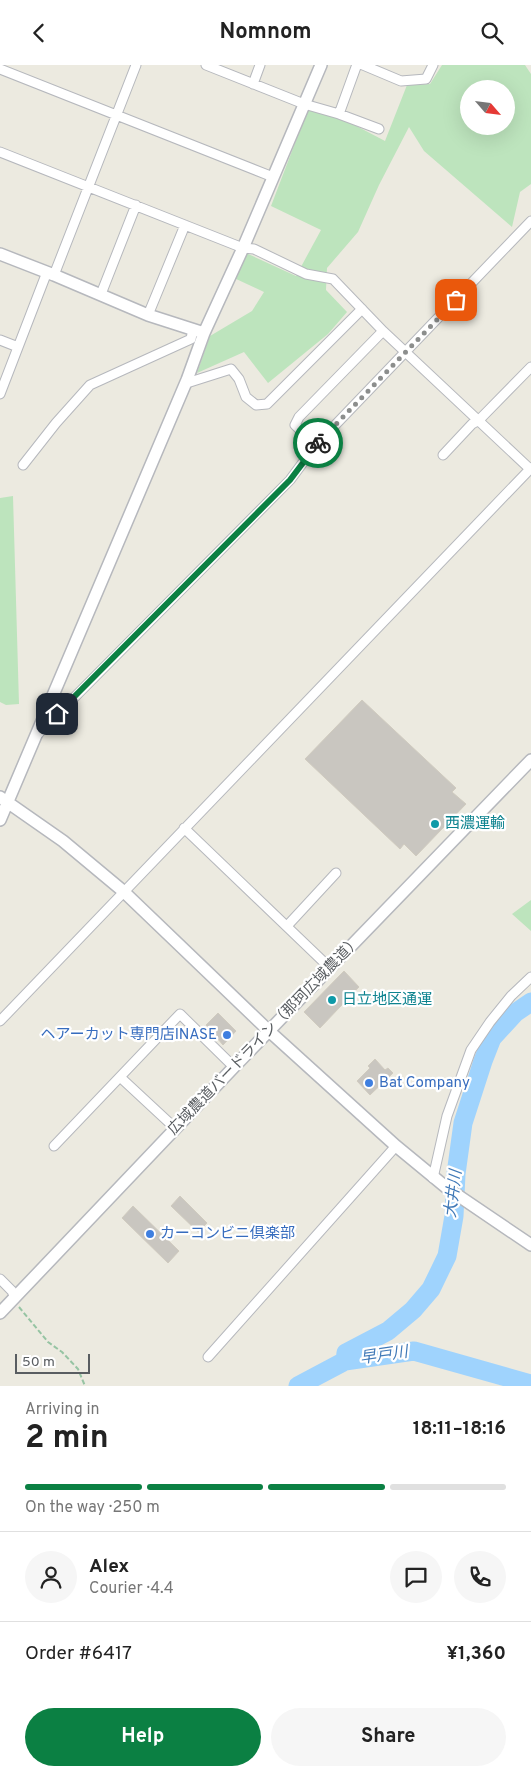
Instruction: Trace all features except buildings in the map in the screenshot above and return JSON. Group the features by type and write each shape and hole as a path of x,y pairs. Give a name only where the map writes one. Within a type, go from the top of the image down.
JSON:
{"street":[{"path":"0,394 18,347 88,187 136,65"},
{"path":"206,65 304,104 339,113 379,129"},
{"path":"253,84 260,65"},
{"path":"0,820 4,800 33,742 187,380 204,333 244,248 321,65"},
{"path":"339,113 358,65"},
{"path":"363,65 401,81 426,79 433,65"},
{"path":"0,69 273,177"},
{"path":"0,152 244,248 254,249 306,274 333,279 383,331 531,469 0,1021"},
{"path":"101,295 136,205"},
{"path":"33,742 43,728 290,480 316,445 531,221"},
{"path":"148,315 184,225"},
{"path":"0,254 148,315 204,333"},
{"path":"187,380 190,382 231,369 239,379 246,397 256,405 267,404 362,309"},
{"path":"23,465 56,423 90,385 190,339 192,329"},
{"path":"316,445 295,425 299,417 383,331"},
{"path":"0,340 18,347"},
{"path":"443,455 531,367"},
{"name":"広域農道バードライン（那珂広域農道）","path":"0,1313 234,1067 531,760"},
{"path":"4,800 63,841 123,891 269,1031 433,1178 531,1245"},
{"path":"184,828 330,968"},
{"path":"287,926 336,873"},
{"path":"433,1178 447,1116 471,1050 490,1021 511,996 531,977"},
{"path":"54,1146 180,1015 234,1067"},
{"path":"120,1077 176,1129"},
{"path":"208,1357 396,1146"},
{"path":"0,1279 12,1291 15,1298"}],"path":[{"path":"15,1298 20,1309 48,1342 62,1352 78,1369 85,1386"}],"green space":[{"path":"442,65 525,65 531,74 531,184 520,192 512,227 424,151 409,127 379,185 358,232 327,268 326,290 347,312 328,334 268,383 244,352 197,373 210,336 252,311 264,292 234,278 246,253 296,276 321,230 271,206 308,109 345,120 385,141 407,85 430,84"},
{"path":"13,496 19,704 6,705 0,702 0,498"},
{"path":"531,900 531,931 512,914"}],"waterway":[{"name":"大井川","path":"345,1361 346,1353 388,1331 413,1310 431,1289 447,1256 454,1216 456,1174 463,1123 483,1061 492,1038 515,1013 531,1002"},
{"name":"早戸川","path":"298,1386 345,1361 414,1351 531,1384"}],"way so far":[{"path":"318,443 456,300"}],"place":[{"name":"西濃運輸","path":"435,824"},
{"name":"日立地区通運","path":"332,1000"},
{"name":"ヘアーカット専門店INASE","path":"227,1035"},
{"name":"Bat Company","path":"369,1083"},
{"name":"カーコンビニ倶楽部","path":"150,1234"}],"route":[{"path":"57,714 290,480 318,443"}]}
